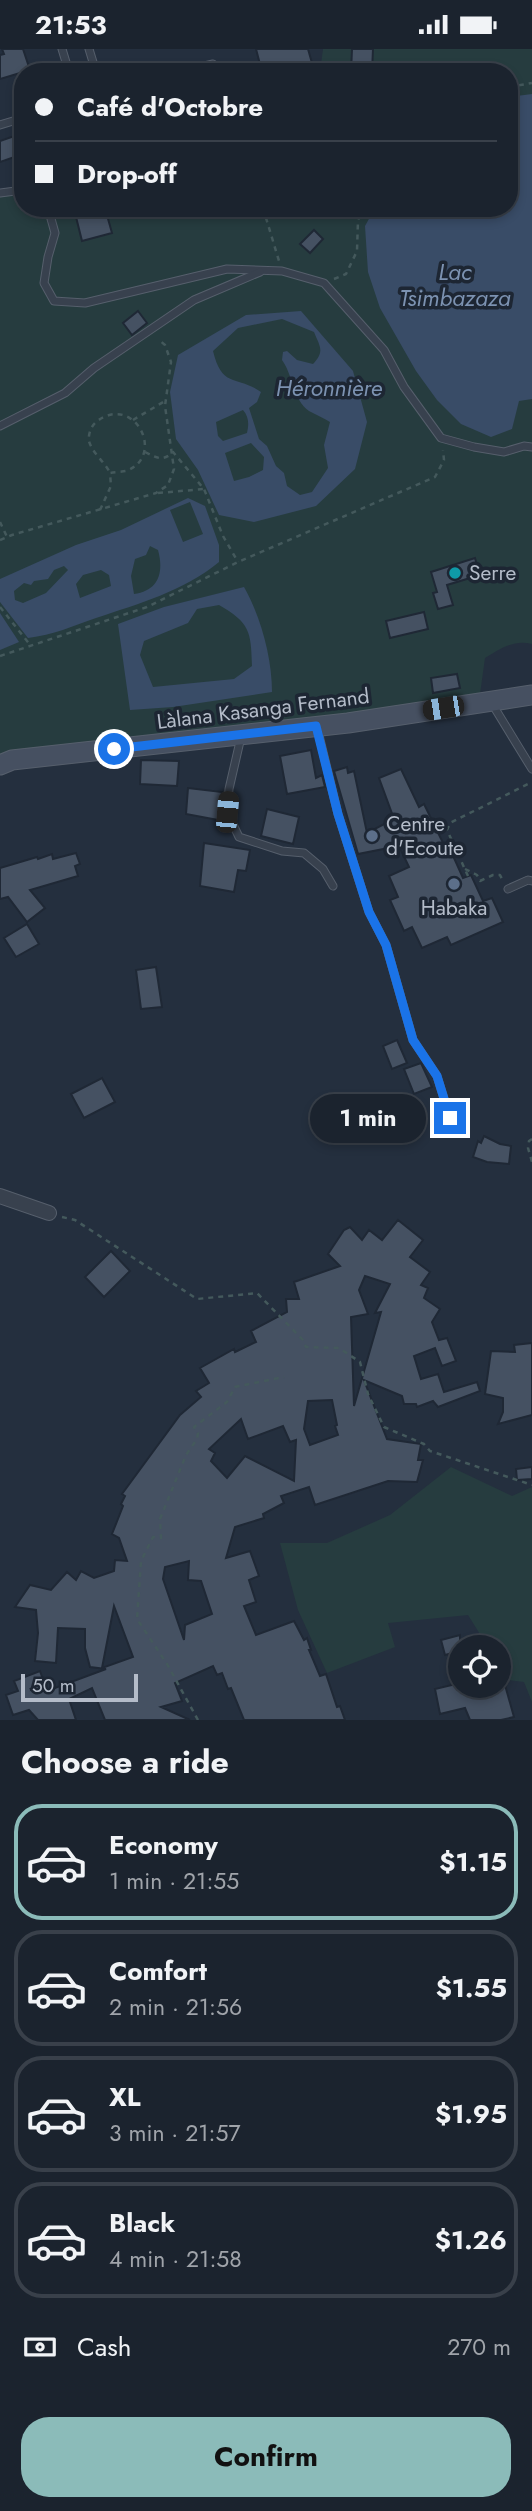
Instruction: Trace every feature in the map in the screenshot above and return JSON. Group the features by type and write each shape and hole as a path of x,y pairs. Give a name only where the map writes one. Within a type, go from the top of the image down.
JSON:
{"street":[{"name":"Làlana Kasanga Fernand","path":"0,765 12,760 241,736 532,695"},
{"path":"0,1196 49,1213"}],"lane":[{"path":"51,217 55,233 44,283 54,301 85,303 227,269 282,271 324,282 384,350 404,387 441,438 504,452 524,446 532,447"},
{"path":"0,426 65,393 94,367 194,300 263,270"},
{"path":"491,701 532,769"},
{"path":"316,726 338,814 369,912 386,945 413,1040 437,1076 450,1118"},
{"path":"241,736 229,789 227,812 239,837 282,851 304,853 323,869 333,886"},
{"path":"508,889 528,880 532,881"}],"path":[{"path":"266,217 282,271"},
{"path":"324,282 346,274 357,251 359,217"},
{"path":"148,330 165,345 170,362 165,401 174,469 168,485 156,493"},
{"path":"133,420 165,401"},
{"path":"100,510 111,486 110,473 89,442 93,425 105,416 116,414 133,420 144,434 144,452 127,471 110,473"},
{"path":"0,656 147,607 238,562 435,477 444,460 441,438"},
{"path":"144,452 160,459 173,452"},
{"path":"173,452 204,489 223,536 238,562"},
{"path":"1,540 156,493 204,489"},
{"path":"0,522 7,537"},
{"path":"0,607 31,646"},
{"path":"468,876 447,830 450,823 532,782"},
{"path":"465,869 478,875 480,881 500,875 508,889"},
{"path":"532,1139 528,1148 532,1162"},
{"path":"49,1213 75,1220 197,1299 257,1293 303,1340 306,1347 339,1348 360,1362 368,1394 384,1427 424,1444 430,1451 532,1485"},
{"path":"198,1720 167,1664 137,1619 141,1561 153,1537 161,1538 160,1519 186,1455 197,1440 198,1433 194,1427 227,1402 235,1387 285,1377"}],"green space":[{"path":"323,49 532,49 532,644 513,644 485,658 480,694 286,723 0,759 0,193 14,191 14,217 518,217 518,63 321,63"},
{"path":"451,1467 512,1496 532,1487 532,1702 524,1682 511,1680 511,1635 480,1635 468,1615 388,1623 395,1647 327,1673 298,1610 280,1543 327,1543 390,1515"}],"water":[{"name":"Lac Tsimbazaza","path":"532,94 532,399 519,401 512,429 491,437 461,424 437,400 416,371 380,308 368,272 365,226 370,217 518,217 518,96"},
{"name":"Héronnière","path":"301,311 353,371 367,422 355,469 316,506 254,522 219,515 198,470 176,439 170,392 178,355 246,315","holes":["282,319 314,332 320,352 313,364 297,360 287,351 283,352 282,360 300,401 309,411 330,422 324,445 328,468 312,492 300,495 287,486 284,473 276,466 267,446 259,439 249,408 257,402 261,392 226,376 221,371 213,351 238,328","243,410 248,421 247,433 223,441 218,436 216,422","251,443 264,457 263,470 234,481 225,453"]},
{"path":"188,498 205,506 219,545 219,562 191,581 160,596 63,630 28,638 0,602 0,579 76,545 121,530","holes":["190,502 203,534 183,542 170,510","150,546 158,550 160,573 154,585 134,594 131,576 135,559 146,555","64,566 68,570 46,593 23,603 15,600 14,591 24,583 31,585 34,581 48,579 54,570","101,570 109,575 111,586 80,598 76,584 83,575"]},
{"path":"244,587 256,611 264,638 272,692 173,707 130,710 118,624 164,607","holes":["219,605 237,617 247,629 252,666 234,679 153,687 140,655 144,641 188,623 197,609"]},
{"path":"0,613 19,642 0,650"}],"building":[{"path":"2,49 23,49 28,63 14,63 14,75 0,79 0,55 4,54"},
{"path":"256,49 308,49 312,63 260,63"},
{"path":"352,49 373,49 372,63 351,63"},
{"path":"14,136 14,157 0,162 0,141"},
{"path":"76,217 108,217 112,233 82,241"},
{"path":"314,230 323,239 310,253 300,244"},
{"path":"138,311 147,323 132,335 123,323"},
{"name":"Serre","path":"475,558 480,575 447,585 453,605 438,609 433,593 437,592 431,572"},
{"path":"424,612 428,629 390,638 386,621"},
{"path":"457,674 460,688 433,693 431,678"},
{"path":"311,750 316,778 322,775 325,787 287,794 280,756"},
{"path":"141,760 179,761 177,786 140,784"},
{"path":"347,767 348,773 354,771 367,833 394,819 379,778 401,769 419,807 424,804 463,878 471,875 483,901 492,898 503,922 451,945 447,937 422,948 412,927 404,931 390,900 398,897 389,876 409,867 399,846 358,854 334,771"},
{"path":"188,788 222,792 218,820 186,814"},
{"path":"267,809 299,817 293,844 261,836"},
{"path":"204,843 250,850 246,871 238,870 234,892 200,886"},
{"path":"76,853 80,864 75,866 78,876 30,890 45,908 27,922 8,897 0,899 0,868 52,854 53,859"},
{"path":"27,924 39,944 16,957 4,938"},
{"path":"156,967 162,1007 141,1009 136,970"},
{"path":"397,1040 407,1063 392,1069 383,1046"},
{"path":"421,1063 432,1087 414,1094 404,1069"},
{"path":"102,1078 115,1102 84,1118 71,1094"},
{"path":"484,1136 511,1146 509,1164 487,1162 473,1157 478,1141 481,1143"},
{"path":"398,1220 423,1240 410,1257 430,1272 421,1285 428,1288 424,1298 440,1309 432,1322 439,1340 447,1338 456,1361 442,1366 435,1348 414,1356 421,1379 438,1374 444,1392 477,1382 480,1391 438,1407 433,1401 417,1407 416,1404 404,1404 402,1396 364,1380 387,1439 421,1444 418,1460 423,1460 417,1482 388,1481 315,1505 309,1487 281,1496 284,1503 263,1514 264,1518 235,1527 226,1558 250,1551 259,1576 249,1580 256,1602 244,1606 256,1635 294,1621 304,1640 307,1638 320,1676 326,1674 337,1707 340,1706 345,1720 244,1720 231,1688 228,1689 222,1673 217,1675 213,1666 175,1683 182,1701 161,1707 190,1720 105,1720 92,1688 69,1699 76,1720 38,1720 29,1710 13,1715 6,1695 18,1691 14,1681 40,1671 47,1691 106,1669 90,1667 85,1648 85,1629 58,1628 56,1663 35,1661 38,1633 36,1610 15,1607 30,1585 51,1590 67,1572 76,1580 81,1571 94,1578 114,1571 115,1560 127,1561 119,1538 112,1534 123,1506 121,1504 125,1496 122,1494 180,1415 201,1397 196,1391 209,1383 200,1368 234,1349 235,1352 256,1342 251,1331 287,1312 286,1299 299,1299 294,1282 340,1266 328,1254 344,1230 350,1227 362,1240 369,1230 382,1240","holes":["365,1276 390,1284 375,1313 381,1312 354,1406 351,1317 368,1314 359,1290","332,1400 338,1435 310,1445 304,1429 308,1401","241,1419 248,1439 283,1426 290,1442 296,1440 294,1481 245,1456 227,1478 211,1461 215,1453 209,1449","189,1561 188,1580 201,1581 212,1614 185,1625 184,1640 163,1579 165,1567","114,1606 133,1657 102,1668"]},
{"path":"111,1251 130,1271 104,1297 85,1277"},
{"path":"532,1343 532,1415 498,1424 503,1412 503,1398 485,1394 491,1351 515,1352 514,1345"},
{"path":"532,1467 532,1479 517,1480 516,1469"},
{"path":"448,1638 448,1654 445,1655 441,1640"},
{"path":"448,1686 448,1698 509,1698 514,1717 501,1720 470,1720 465,1708 440,1714 435,1689"}],"place":[{"name":"Serre","path":"455,573"},
{"name":"Centre d'Ecoute","path":"372,836"},
{"name":"Habaka","path":"454,884"}],"route":[{"path":"114,749 316,726 338,814 369,912 386,945 413,1040 437,1076 450,1118"}]}
